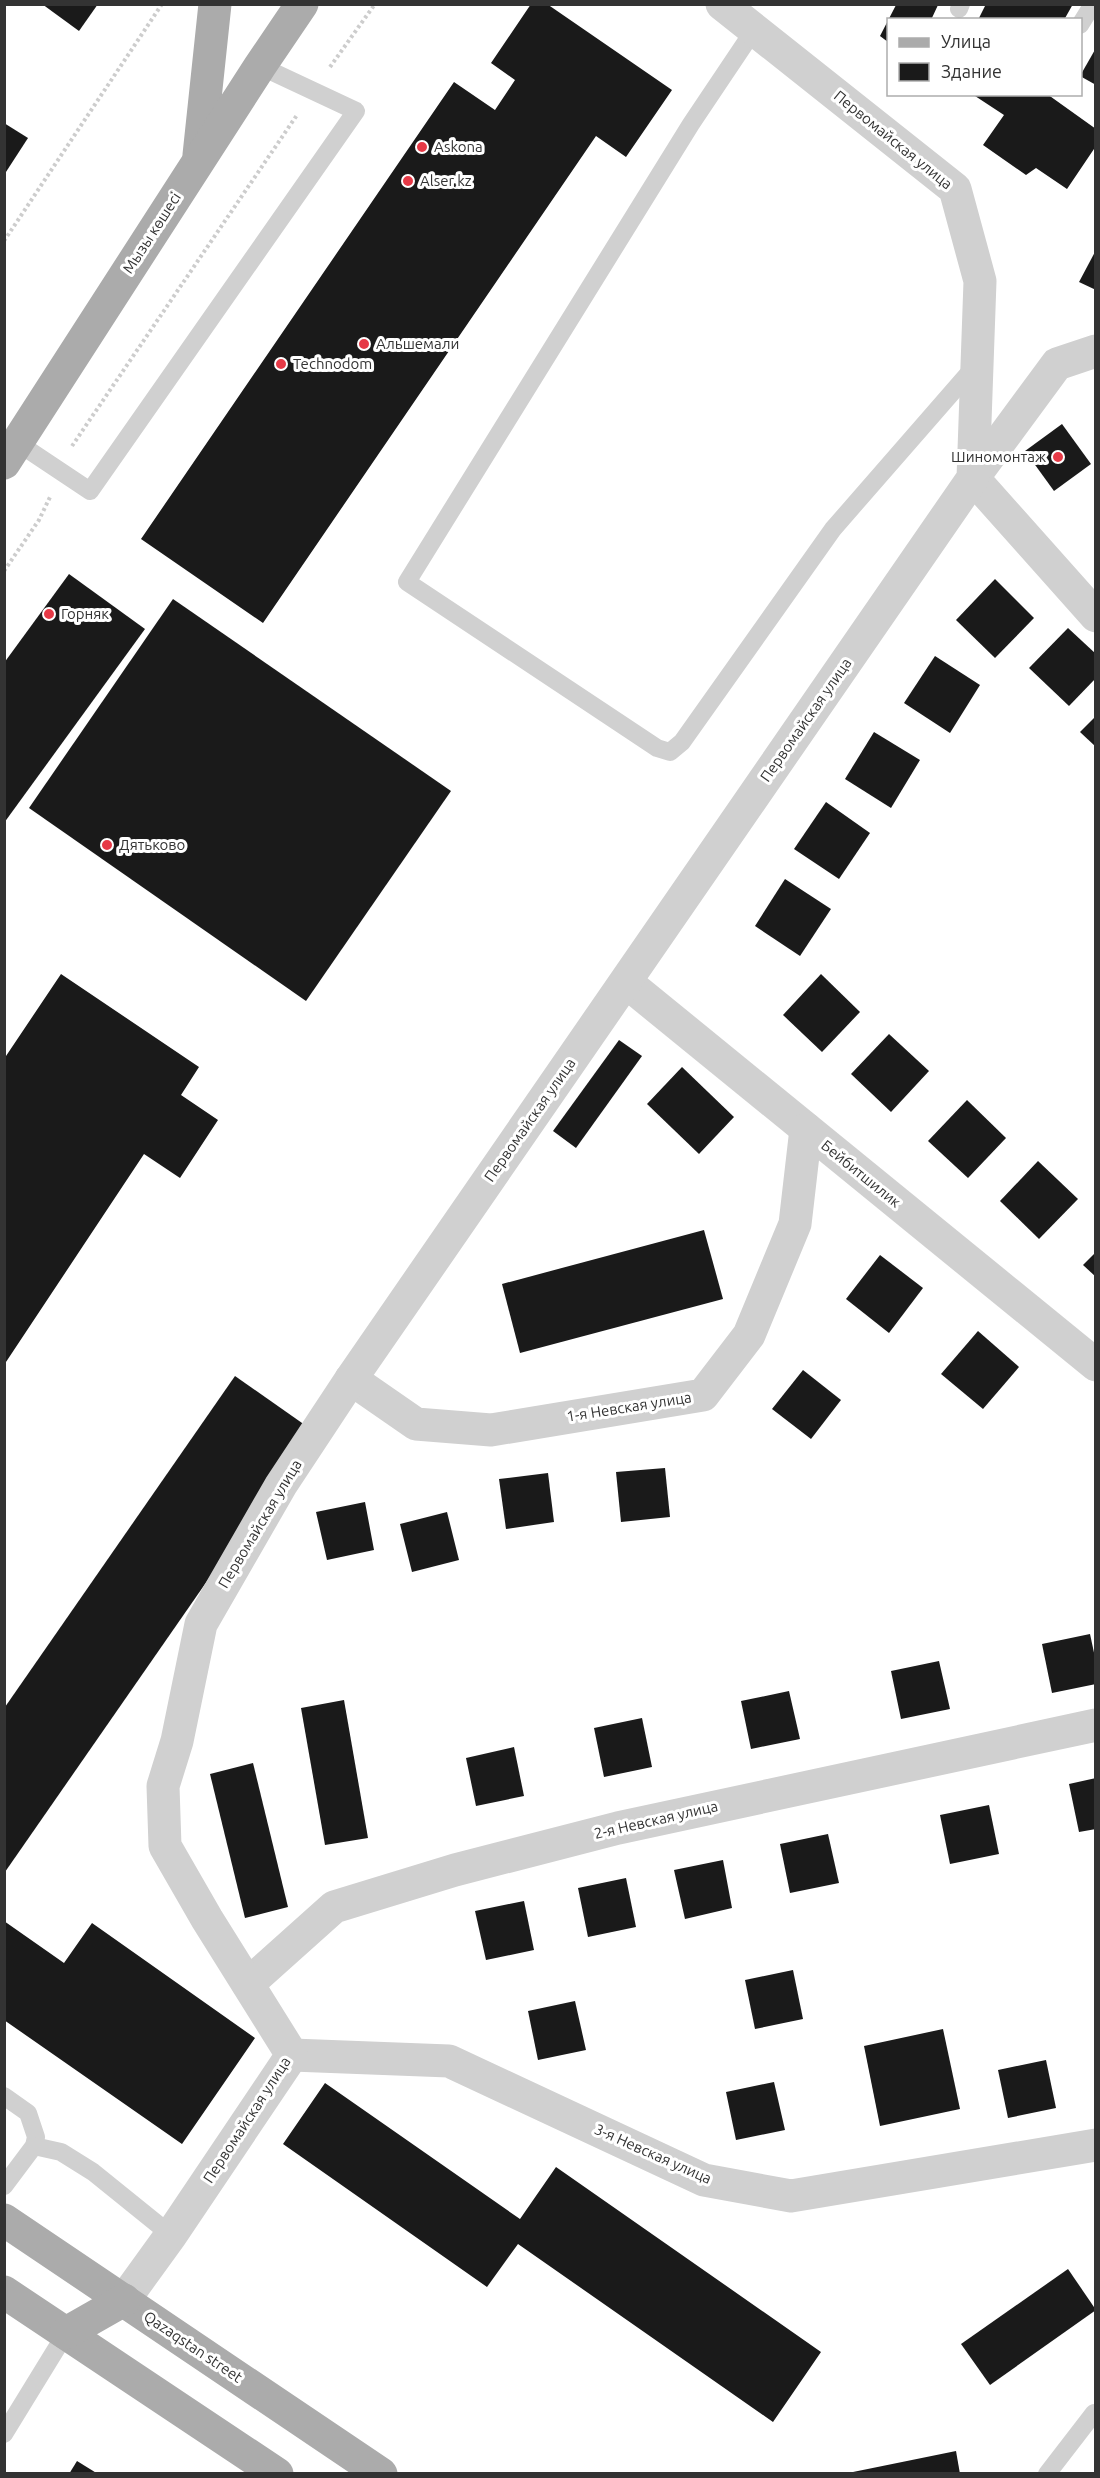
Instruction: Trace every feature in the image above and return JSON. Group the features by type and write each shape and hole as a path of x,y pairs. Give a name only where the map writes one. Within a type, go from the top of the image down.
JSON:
{"main road":[{"path":"198,162 215,4"},
{"name":"Мызы көшесі","path":"11,453 302,4"},
{"name":"Qazaqstan street","path":"4,2220 381,2474"},
{"path":"4,2292 278,2474"},
{"path":"66,2333 123,2300"}],"street":[{"name":"Первомайская улица","path":"123,2300 171,2235 292,2055 165,1846 164,1786 177,1741 201,1624 281,1485 351,1379 973,478 980,281 955,189 722,4"},
{"path":"1095,351 1057,364 973,478 1095,616"},
{"name":"Бейбитшилик","path":"626,982 1095,1365"},
{"name":"1-я Невская улица","path":"351,1379 416,1424 491,1430 703,1395 749,1335 795,1224 806,1129"},
{"name":"2-я Невская улица","path":"248,1984 334,1908 455,1870 618,1827 1095,1725"},
{"name":"3-я Невская улица","path":"292,2055 449,2061 704,2180 791,2196 1095,2145"}],"lane":[{"path":"1082,22 1093,4"},
{"path":"754,30 691,124 407,582 657,748 670,752 682,742 833,529 978,362"},
{"path":"11,453 61,471 90,491 356,111 260,66"},
{"path":"4,2096 28,2113 36,2137 34,2146 4,2186"},
{"path":"34,2146 61,2152 93,2172 171,2235"},
{"path":"4,2434 66,2333"},
{"path":"1047,2474 1095,2414"}],"path":[{"path":"4,241 162,4"},
{"path":"4,571 39,520 71,447 313,91 375,4"}],"building":[{"path":"42,4 98,4 79,31"},
{"name":"Альшемали","path":"531,4 547,4 672,90 626,157 596,136 263,623 141,539 454,82 495,110 515,80 491,63"},
{"path":"986,4 1073,4 1065,18 979,18"},
{"path":"896,5 938,5 932,18 889,18"},
{"path":"887,22 887,41 880,36"},
{"path":"1096,48 1096,85 1082,77 1082,72"},
{"path":"975,96 1050,96 1096,129 1096,146 1067,189 1036,168 1026,175 983,145 1004,115"},
{"path":"4,123 28,138 4,175"},
{"path":"1096,250 1096,290 1079,282"},
{"name":"Шиномонтаж","path":"1062,424 1091,464 1054,491 1025,451"},
{"path":"69,574 145,629 4,823 4,663"},
{"path":"995,579 1034,618 995,658 956,620"},
{"path":"173,599 451,791 306,1001 29,808"},
{"path":"1068,628 1096,654 1096,678 1069,706 1029,668"},
{"path":"935,656 980,685 950,733 904,703"},
{"path":"1096,716 1096,747 1080,732"},
{"path":"874,732 920,760 891,808 845,779"},
{"path":"826,802 870,833 839,879 794,849"},
{"path":"785,879 831,909 800,956 755,926"},
{"path":"61,974 199,1067 181,1095 218,1120 180,1178 144,1154 4,1365 4,1059"},
{"path":"821,974 860,1012 822,1052 783,1015"},
{"path":"889,1034 929,1071 891,1112 851,1074"},
{"path":"619,1040 642,1056 576,1148 553,1131"},
{"path":"682,1067 734,1117 699,1154 647,1104"},
{"path":"967,1100 1006,1138 968,1178 928,1141"},
{"path":"1038,1161 1078,1199 1039,1239 1000,1201"},
{"path":"704,1230 723,1299 520,1353 502,1284"},
{"path":"1096,1252 1096,1277 1083,1265"},
{"path":"880,1255 923,1288 889,1333 846,1299"},
{"path":"978,1331 1019,1367 983,1409 941,1374"},
{"path":"803,1370 841,1400 811,1439 772,1409"},
{"path":"235,1376 312,1430 5,1872 5,1707"},
{"path":"665,1468 670,1517 621,1522 616,1472"},
{"path":"548,1473 554,1522 506,1529 499,1479"},
{"path":"365,1502 374,1550 327,1560 316,1512"},
{"path":"447,1512 459,1560 412,1572 400,1524"},
{"path":"1090,1634 1096,1662 1096,1684 1052,1693 1042,1644"},
{"path":"939,1661 950,1709 901,1719 891,1671"},
{"path":"789,1691 800,1739 751,1749 741,1701"},
{"path":"344,1700 368,1838 325,1845 301,1708"},
{"path":"642,1718 652,1767 604,1777 594,1728"},
{"path":"514,1747 524,1796 476,1806 466,1758"},
{"path":"253,1763 288,1907 245,1918 210,1774"},
{"path":"1096,1778 1096,1829 1079,1832 1069,1784"},
{"path":"989,1805 999,1854 950,1864 940,1815"},
{"path":"828,1834 839,1883 790,1893 780,1844"},
{"path":"723,1860 732,1908 685,1919 674,1870"},
{"path":"626,1878 636,1927 588,1937 578,1888"},
{"path":"524,1901 534,1950 486,1960 475,1911"},
{"path":"4,1921 64,1963 92,1923 255,2038 182,2144 4,2020"},
{"path":"793,1970 803,2019 755,2029 745,1980"},
{"path":"575,2001 586,2050 538,2060 528,2011"},
{"path":"943,2029 960,2109 880,2126 864,2046"},
{"path":"1046,2060 1056,2108 1008,2118 998,2070"},
{"path":"774,2082 785,2130 736,2140 726,2092"},
{"path":"325,2083 520,2219 556,2167 821,2352 773,2422 518,2244 487,2287 283,2144"},
{"path":"1068,2269 1096,2310 990,2385 961,2344"},
{"path":"956,2451 960,2474 853,2474 853,2472"},
{"path":"77,2461 98,2474 69,2474"}],"place":[{"name":"Askona","path":"422,147"},
{"name":"Alser.kz","path":"408,181"},
{"name":"Альшемали","path":"364,344"},
{"name":"Technodom","path":"281,364"},
{"name":"Шиномонтаж","path":"1058,457"},
{"name":"Горняк","path":"49,614"},
{"name":"Дятьково","path":"107,845"}]}
